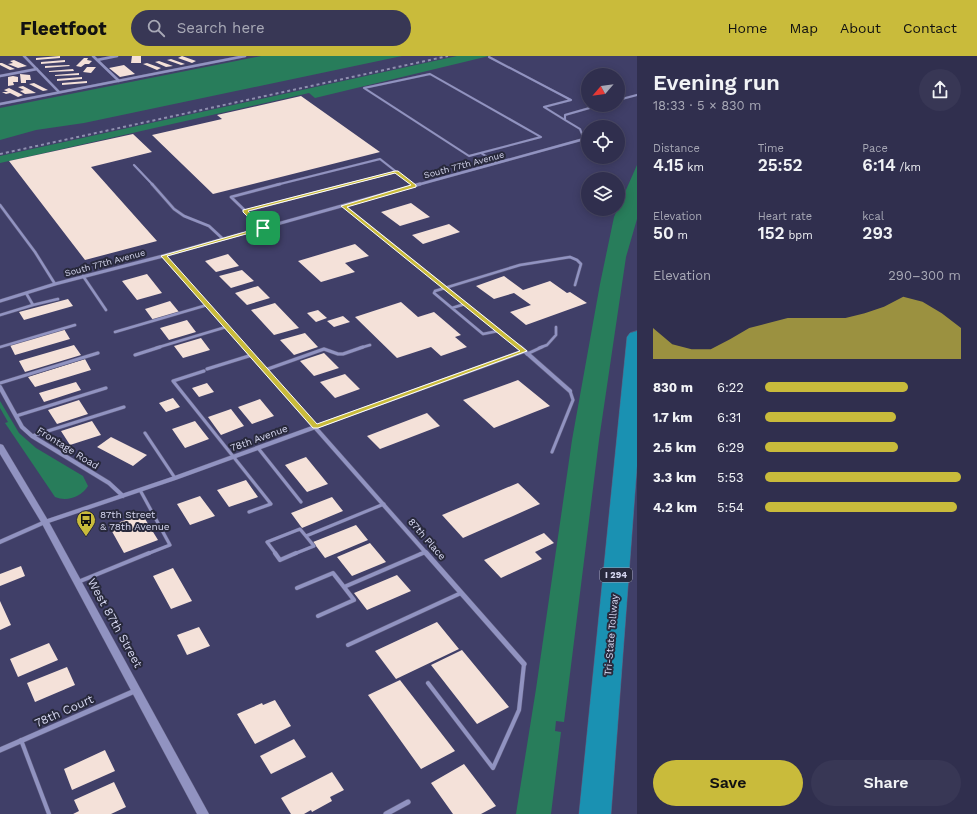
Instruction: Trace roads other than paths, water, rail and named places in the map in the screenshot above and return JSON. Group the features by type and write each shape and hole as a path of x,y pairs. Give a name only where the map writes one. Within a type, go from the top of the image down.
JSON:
{"highway":[{"name":"Tri-State Tollway","path":"595,814 637,337"}],"main road":[{"name":"West 87th Street","path":"0,447 45,522 203,814"}],"street":[{"path":"24,56 59,92"},
{"path":"93,56 119,81"},
{"path":"97,60 117,56"},
{"path":"0,104 244,56"},
{"path":"0,76 37,69"},
{"name":"South 77th Avenue","path":"0,301 83,276 163,256 581,140"},
{"path":"344,206 526,352 570,391"},
{"name":"87th Place","path":"163,256 316,427 524,664"},
{"name":"78th Avenue","path":"0,542 45,522 175,478 526,352"},
{"name":"Frontage Road","path":"0,387 22,426 32,436 108,483 124,496"},
{"name":"78th Court","path":"0,750 137,690"},
{"path":"386,814 408,802"}],"lane":[{"path":"489,57 571,100 544,107 580,129 581,132"},
{"path":"481,153 541,137 430,74 364,88 469,156 481,153 497,163"},
{"path":"625,98 637,95"},
{"path":"565,120 565,115 581,110"},
{"path":"263,228 231,197 380,159 414,186"},
{"path":"134,165 174,209 184,216 208,226 223,239"},
{"path":"245,211 396,172"},
{"path":"0,205 35,252 55,284"},
{"path":"498,331 483,334 434,293 435,291 520,265 570,257 577,260 580,264 575,285"},
{"path":"83,276 106,310"},
{"path":"26,293 33,305"},
{"path":"0,315 58,299"},
{"path":"452,308 465,304"},
{"path":"115,332 207,305"},
{"path":"0,347 75,325"},
{"path":"135,355 226,326"},
{"path":"526,352 547,345 556,335 556,327"},
{"path":"265,370 324,349 338,354 343,354 370,345"},
{"path":"0,383 98,354"},
{"path":"249,512 271,504 234,456 173,382 252,355"},
{"path":"16,416 106,388"},
{"path":"552,452 573,400 570,391"},
{"path":"32,436 124,407"},
{"path":"145,433 175,478"},
{"path":"258,448 301,502"},
{"path":"78,582 170,545 140,490"},
{"path":"306,536 384,504"},
{"path":"300,528 306,536 314,546 280,560 267,542 300,528"},
{"path":"344,588 426,552"},
{"path":"297,588 332,573 354,600 318,616"},
{"path":"348,645 462,593"},
{"path":"428,683 493,768 519,710 524,664"},
{"path":"22,740 49,814"}],"railway":[{"path":"0,154 448,56"}],"place":[{"name":"87th Street & 78th Avenue","path":"86,537"}]}
